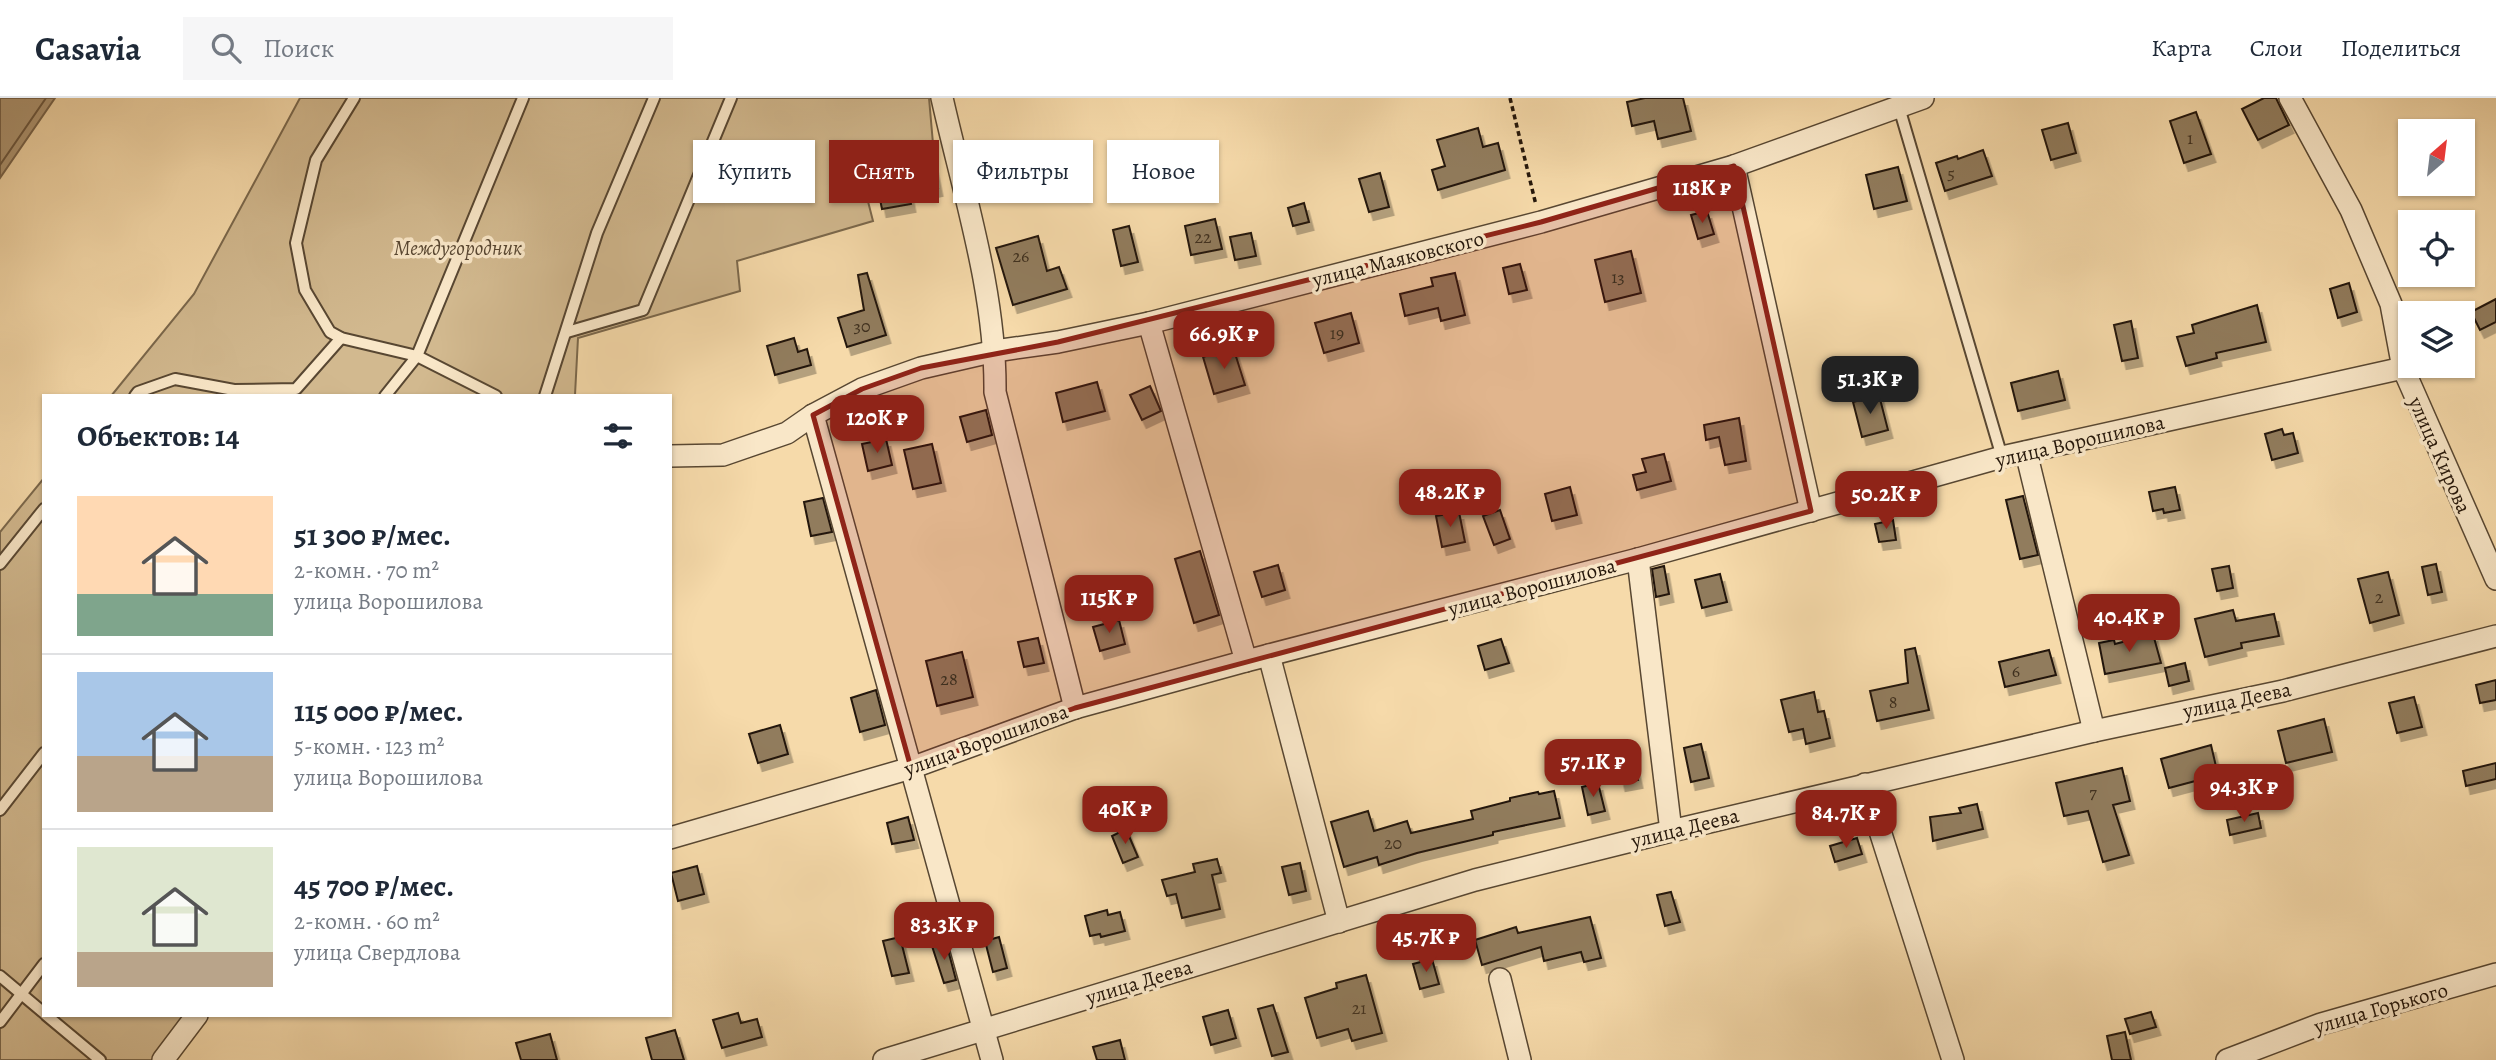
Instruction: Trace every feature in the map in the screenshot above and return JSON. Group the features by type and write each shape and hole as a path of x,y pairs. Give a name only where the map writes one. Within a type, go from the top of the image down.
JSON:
{"street":[{"path":"942,98 989,302 995,351 995,392 1074,708"},
{"name":"улица Маяковского","path":"672,456 723,454 787,433 813,415 862,389 922,368 995,351 1058,342 1149,323 1541,222 1734,166 1898,102 1923,98"},
{"name":"улица Кирова","path":"2290,98 2351,210 2391,304 2398,342"},
{"path":"1734,166 1811,511"},
{"path":"1149,323 1246,661"},
{"name":"улица Ворошилова","path":"672,837 911,768 1074,708 1246,661 1638,559 2002,457 2398,370"},
{"name":"улица Кирова","path":"2407,378 2496,579"},
{"path":"813,415 992,1060"},
{"path":"2025,452 2094,731"},
{"path":"1638,559 1671,831"},
{"name":"улица Деева","path":"884,1060 1475,880 2094,731 2283,691 2496,636"},
{"path":"1269,655 1339,922"},
{"path":"1865,785 1953,1060"},
{"name":"улица Горького","path":"2227,1060 2321,1024 2496,974"},
{"path":"1500,979 1520,1060"},
{"path":"163,1060 195,1017"}],"lane":[{"path":"354,98 316,160 296,243 304,290 330,332 341,338 416,356 492,394"},
{"path":"387,394 416,356 523,98"},
{"path":"546,394 597,233 654,98"},
{"path":"567,332 643,310 731,98"},
{"path":"1898,102 2002,457"},
{"path":"136,394 175,379 234,390 296,389 341,338"},
{"path":"0,564 42,512"},
{"path":"0,810 42,756"},
{"path":"0,1022 42,967"},
{"path":"0,976 42,1012"},
{"path":"49,1017 100,1060"}],"path":[{"path":"1510,98 1541,222"}],"highlighted area":[{"path":"1734,166 1811,511 1075,708 911,768 813,415 862,389 921,368 1058,342 1541,222"}],"green space":[{"name":"Междугородник","path":"300,98 929,98 933,140 829,140 829,203 868,203 873,221 737,261 740,291 578,338 575,394 113,394 194,294"},
{"path":"42,480 42,1017 189,1017 158,1060 0,1060 0,532"}],"water":[{"path":"0,98 55,98 0,178"}],"building":[{"path":"1645,98 1683,98 1691,131 1658,139 1654,121 1632,126 1627,102"},
{"path":"2264,98 2276,98 2289,125 2258,140 2242,109"},
{"path":"2196,112 2211,154 2184,163 2170,121"},
{"path":"2068,123 2076,153 2051,160 2042,130"},
{"path":"1478,128 1483,147 1498,143 1505,170 1438,190 1432,170 1445,166 1437,140"},
{"path":"1983,150 1992,176 1945,191 1936,163"},
{"path":"1898,167 1907,201 1874,209 1866,175"},
{"path":"1380,173 1389,207 1369,212 1359,179"},
{"path":"881,203 911,204 882,209"},
{"path":"1304,203 1309,222 1293,226 1288,208"},
{"path":"1707,211 1714,234 1698,239 1691,215"},
{"path":"1215,219 1222,249 1191,255 1185,226"},
{"path":"1129,226 1138,262 1121,266 1113,230"},
{"path":"1251,233 1256,256 1235,260 1230,237"},
{"path":"1038,236 1047,271 1059,267 1067,289 1013,305 996,248"},
{"path":"1631,251 1641,293 1605,302 1595,260"},
{"path":"1520,264 1527,290 1509,294 1503,268"},
{"path":"867,273 886,335 847,347 838,318 864,310 858,275"},
{"path":"1455,273 1465,315 1441,321 1438,308 1405,316 1400,294 1433,286 1431,278"},
{"path":"2349,283 2357,312 2338,318 2330,289"},
{"path":"2496,299 2496,322 2480,330 2475,320 2475,310"},
{"path":"2257,305 2266,342 2216,353 2217,358 2186,366 2177,337 2194,333 2192,325"},
{"path":"1351,313 1359,343 1324,353 1315,323"},
{"path":"2131,321 2138,358 2122,361 2114,325"},
{"path":"794,338 798,352 807,349 811,365 775,375 767,346"},
{"path":"1233,347 1245,385 1214,394 1203,357"},
{"path":"2058,371 2065,400 2018,411 2011,383"},
{"path":"1097,382 1105,411 1063,422 1056,393"},
{"path":"1150,386 1161,411 1142,420 1130,395"},
{"path":"1879,395 1888,430 1862,437 1853,402"},
{"path":"986,410 992,435 967,442 960,417"},
{"path":"1739,418 1746,461 1725,465 1719,437 1706,440 1704,425"},
{"path":"2282,429 2284,435 2293,433 2298,453 2272,460 2265,434"},
{"path":"886,439 892,465 868,471 862,444"},
{"path":"932,444 941,483 913,489 904,450"},
{"path":"1664,454 1671,481 1637,490 1633,475 1646,472 1642,459"},
{"path":"1570,487 1577,515 1552,521 1545,494"},
{"path":"2175,487 2180,510 2164,513 2163,509 2153,511 2149,492"},
{"path":"2023,496 2038,555 2020,559 2006,500"},
{"path":"823,498 832,532 811,536 804,502"},
{"path":"1500,510 1510,539 1494,545 1483,516"},
{"path":"1459,512 1465,542 1442,547 1436,516"},
{"path":"1893,520 1896,540 1879,542 1875,524"},
{"path":"1200,551 1219,615 1194,623 1175,559"},
{"path":"2436,564 2442,592 2428,595 2422,567"},
{"path":"1278,565 1285,590 1262,597 1254,572"},
{"path":"1664,566 1669,594 1656,597 1652,569"},
{"path":"2229,566 2233,588 2217,591 2212,569"},
{"path":"2388,572 2399,615 2370,623 2358,579"},
{"path":"1720,574 1727,602 1702,608 1695,580"},
{"path":"2233,610 2236,621 2274,614 2279,636 2241,643 2242,648 2205,657 2195,619"},
{"path":"1119,620 1125,644 1100,651 1093,627"},
{"path":"2153,634 2161,663 2105,674 2099,643 2114,640 2115,644"},
{"path":"1038,638 1044,663 1024,667 1018,642"},
{"path":"1501,639 1509,663 1485,670 1478,646"},
{"path":"1915,648 1929,710 1877,721 1870,691 1908,683 1905,650"},
{"path":"2049,650 2056,675 2005,687 1999,662"},
{"path":"962,652 973,697 937,706 926,661"},
{"path":"2185,663 2189,681 2169,686 2165,668"},
{"path":"2496,680 2496,700 2480,703 2476,685"},
{"path":"876,690 885,725 860,732 851,698"},
{"path":"1814,692 1818,712 1824,711 1830,738 1806,744 1803,729 1789,732 1781,700"},
{"path":"2414,697 2422,727 2397,733 2389,703"},
{"path":"2324,719 2332,752 2286,763 2278,731"},
{"path":"780,725 788,754 758,763 749,734"},
{"path":"1701,744 1709,778 1691,782 1684,748"},
{"path":"2211,745 2218,775 2169,788 2161,759"},
{"path":"1634,762 1638,780 1621,783 1617,765"},
{"path":"2496,763 2496,779 2466,786 2463,771"},
{"path":"2122,768 2130,801 2113,805 2129,855 2103,862 2088,811 2064,816 2056,783"},
{"path":"1598,783 1605,811 1588,815 1582,787"},
{"path":"1554,791 1560,818 1493,832 1493,835 1379,865 1377,857 1344,867 1331,822 1368,811 1374,831 1407,821 1411,833 1473,819 1471,811 1510,801 1510,798"},
{"path":"1977,804 1983,829 1933,841 1930,817 1961,813 1959,808"},
{"path":"2258,813 2261,828 2230,835 2227,820"},
{"path":"908,817 914,840 892,844 887,823"},
{"path":"1126,829 1138,857 1123,863 1112,836"},
{"path":"1857,838 1862,854 1835,862 1830,846"},
{"path":"1217,859 1221,873 1212,875 1220,909 1182,918 1176,894 1167,896 1162,880 1195,872 1193,864"},
{"path":"1300,863 1306,891 1289,895 1282,867"},
{"path":"697,866 704,894 678,901 672,873"},
{"path":"1671,892 1680,922 1665,926 1657,895"},
{"path":"1107,910 1108,915 1120,912 1125,931 1101,937 1100,934 1090,936 1085,916"},
{"path":"1590,917 1601,958 1584,962 1581,952 1544,961 1541,947 1482,965 1475,940 1516,927 1518,933"},
{"path":"900,937 909,973 892,976 883,941"},
{"path":"999,937 1007,968 993,972 985,941"},
{"path":"946,942 956,980 944,983 932,946"},
{"path":"1432,959 1439,984 1420,989 1413,964"},
{"path":"1366,975 1382,1033 1352,1041 1348,1029 1317,1038 1305,998 1337,988 1336,983"},
{"path":"1273,1005 1288,1052 1272,1056 1258,1009"},
{"path":"1228,1010 1236,1038 1211,1045 1203,1017"},
{"path":"2151,1012 2156,1027 2130,1034 2125,1019"},
{"path":"738,1013 741,1023 757,1019 762,1037 722,1048 713,1020"},
{"path":"675,1030 684,1060 652,1060 646,1038"},
{"path":"2125,1032 2131,1060 2112,1060 2107,1036"},
{"path":"550,1034 557,1060 521,1060 516,1043"},
{"path":"1120,1040 1125,1060 1097,1060 1093,1047"}]}
